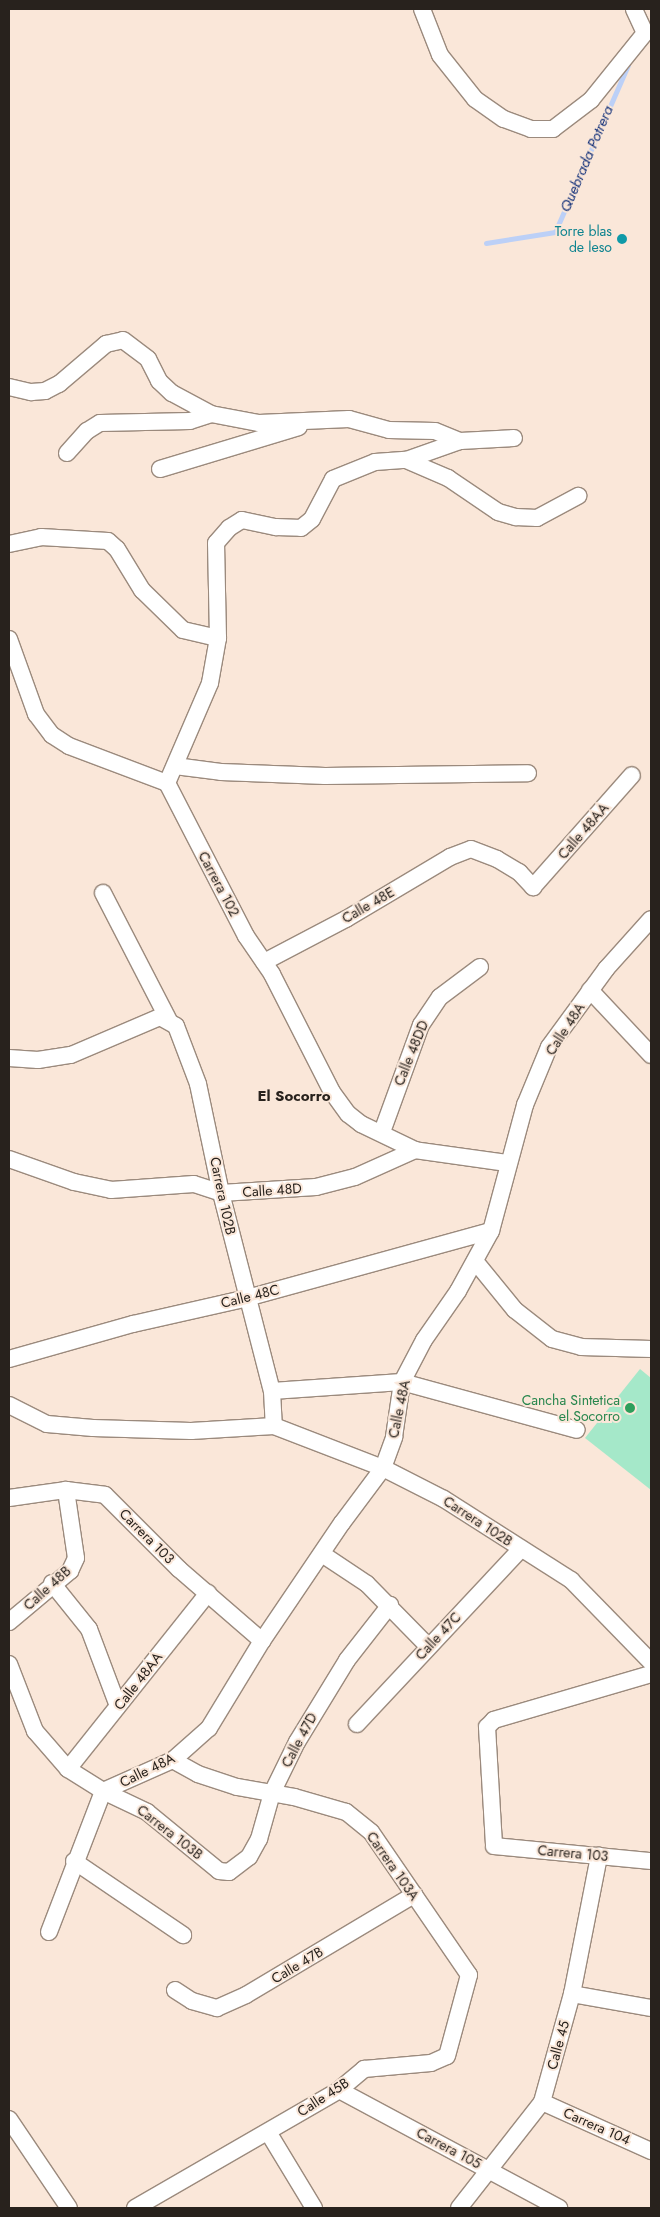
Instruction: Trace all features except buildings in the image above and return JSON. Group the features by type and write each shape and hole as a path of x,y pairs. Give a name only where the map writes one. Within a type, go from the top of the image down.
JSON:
{"street":[{"path":"422,9 440,55 475,99 504,119 531,129 553,129 591,100 648,32 634,9"},
{"path":"9,387 31,392 45,391 59,384 106,344 123,340 148,359 159,381 172,393 211,414 259,422 349,419 389,430 435,431 460,441"},
{"path":"67,453 87,431 100,423 190,421 211,414"},
{"path":"160,469 318,420"},
{"path":"9,639 36,714 52,735 69,746 167,783 210,683 218,638 216,543 242,520 276,528 301,528 312,519 333,480 354,468 375,462 406,460 460,441 514,438"},
{"path":"406,460 448,478 498,512 516,518 537,518 556,511 578,496"},
{"path":"9,544 41,537 108,541 117,549 142,590 182,630 218,638"},
{"path":"175,766 221,772 325,776 528,773"},
{"name":"Calle 48AA","path":"471,849 498,859 519,872 533,888 632,775"},
{"name":"Carrera 102","path":"167,783 242,928 264,962 340,1104 361,1124 382,1132 415,1150 508,1163"},
{"name":"Calle 48E","path":"264,962 450,857 471,849"},
{"name":"Carrera 102B","path":"102,893 168,1019 176,1026 198,1084 221,1193 272,1391 274,1426"},
{"name":"Calle 48A","path":"49,1932 74,1861 103,1791 173,1760 210,1728 262,1641 382,1468 394,1437 402,1382 424,1340 458,1291 491,1231 525,1105 550,1047 590,990 651,918"},
{"name":"Calle 48DD","path":"382,1132 421,1025 440,997 480,967"},
{"path":"590,990 651,1055"},
{"path":"9,1058 38,1060 71,1055 160,1017 168,1019"},
{"name":"Calle 48D","path":"9,1160 74,1182 111,1190 194,1184 221,1193 316,1187 355,1177 415,1150"},
{"name":"Calle 48C","path":"9,1359 133,1324 247,1298 491,1231"},
{"path":"474,1261 515,1310 552,1339 581,1347 651,1349"},
{"path":"272,1391 402,1382 578,1430"},
{"name":"Carrera 102B","path":"9,1405 47,1424 93,1428 191,1431 274,1426 382,1468 444,1499 576,1585 651,1662"},
{"name":"Carrera 103","path":"9,1498 66,1490 105,1495 208,1593 262,1641"},
{"name":"Calle 48B","path":"9,1622 52,1583 70,1571 76,1558 66,1490"},
{"name":"Calle 47C","path":"357,1724 428,1646 521,1549"},
{"path":"322,1554 367,1584 390,1605 428,1646"},
{"path":"52,1583 89,1629 118,1706"},
{"name":"Calle 48AA","path":"68,1769 208,1593"},
{"name":"Calle 47D","path":"219,1871 238,1868 250,1857 259,1839 272,1793 320,1702 390,1605"},
{"name":"Carrera 103B","path":"9,1664 35,1731 68,1769 103,1791 147,1812 219,1871"},
{"name":"Carrera 103","path":"651,1674 490,1722 487,1727 494,1846 651,1861"},
{"name":"Carrera 103A","path":"173,1760 198,1774 229,1784 346,1812 371,1832 469,1976"},
{"name":"Calle 45","path":"460,2208 542,2102 572,1994 599,1856"},
{"path":"74,1861 184,1935"},
{"name":"Calle 47B","path":"175,1990 192,2001 216,2008 246,1995 414,1896"},
{"name":"Calle 45B","path":"135,2208 339,2090 364,2069 431,2064 447,2056 469,1976"},
{"path":"572,1994 651,2008"},
{"name":"Carrera 105","path":"339,2090 490,2169 559,2208"},
{"name":"Carrera 104","path":"542,2102 651,2151"},
{"path":"9,2119 69,2208"},
{"path":"268,2132 314,2208"}],"green space":[{"name":"Cancha Sintetica el Socorro","path":"640,1369 651,1378 651,1490 585,1438"}],"waterway":[{"name":"Quebrada Potrera","path":"486,243 555,232 628,65"}],"place":[{"name":"Torre blas de leso","path":"622,239"},
{"name":"Cancha Sintetica el Socorro","path":"630,1408"}],"district":[{"name":"El Socorro","path":"294,1097"}]}
